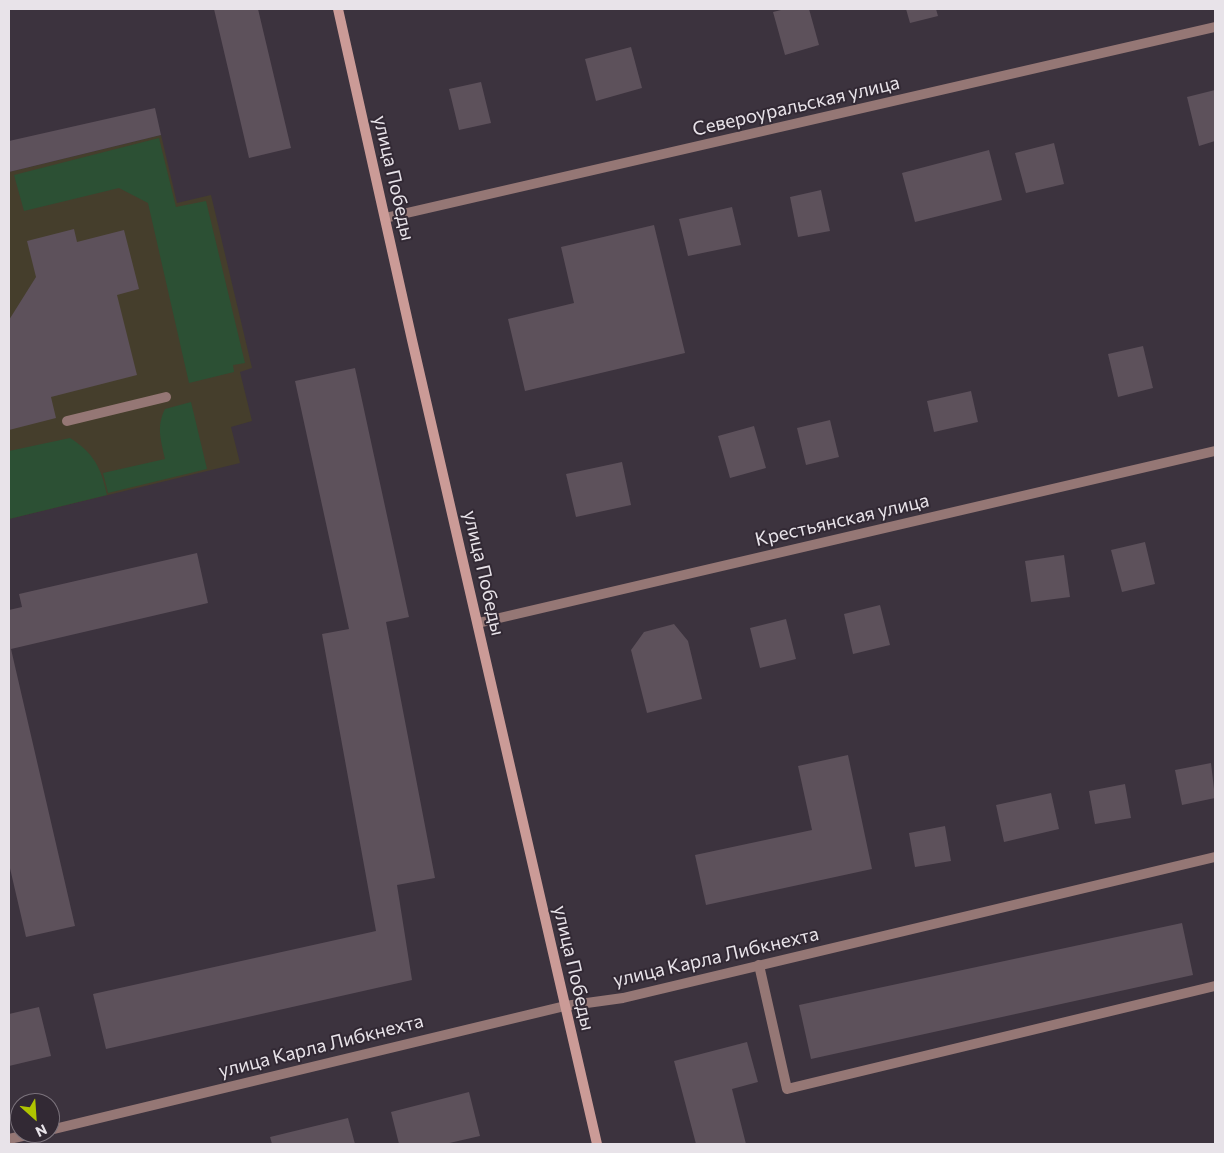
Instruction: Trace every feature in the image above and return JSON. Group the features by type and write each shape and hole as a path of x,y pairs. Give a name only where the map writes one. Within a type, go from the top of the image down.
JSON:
{"main road":[{"name":"улица Победы","path":"338,9 597,1144"}],"street":[{"name":"Североуральская улица","path":"385,218 1215,27"},
{"path":"67,420 166,397"},
{"name":"Крестьянская улица","path":"478,623 1215,451"},
{"name":"улица Карла Либкнехта","path":"60,1128 565,1006 623,998 1215,856"},
{"path":"759,965 786,1089 1215,986"}],"shaded area":[{"path":"161,135 177,203 211,195 252,368 240,372 252,421 231,427 240,463 9,519 9,172"}],"green space":[{"path":"159,138 176,207 206,201 245,363 233,365 234,372 189,383 148,203 119,188 24,211 14,175"},
{"path":"191,402 207,469 108,493 103,473 165,459 160,428 165,409"},
{"path":"70,438 85,449 95,462 107,495 9,519 9,451"}],"building":[{"path":"214,9 258,9 291,148 249,158"},
{"path":"785,9 809,9 819,45 785,55 773,12"},
{"path":"906,9 936,9 938,16 910,23"},
{"path":"631,47 642,88 596,101 585,59"},
{"path":"481,82 491,123 459,130 449,89"},
{"path":"1215,90 1215,141 1199,146 1187,97"},
{"path":"155,108 161,135 9,172 9,141"},
{"path":"1054,143 1064,184 1026,193 1015,153"},
{"path":"989,150 1002,200 915,222 902,173"},
{"path":"821,190 830,231 798,237 790,197"},
{"path":"732,207 741,245 688,256 679,219"},
{"path":"654,225 685,353 525,391 508,319 574,303 561,247"},
{"path":"74,229 77,242 124,230 139,289 117,295 137,375 51,397 56,418 9,430 9,320 36,277 27,241"},
{"path":"1143,346 1153,388 1118,397 1108,354"},
{"path":"355,368 409,617 386,622 435,878 397,885 412,980 106,1049 93,994 376,931 322,634 349,629 295,381"},
{"path":"971,391 978,422 934,432 927,401"},
{"path":"830,420 839,457 806,465 797,428"},
{"path":"754,426 766,468 730,478 718,436"},
{"path":"622,462 631,505 576,517 566,474"},
{"path":"1145,542 1155,584 1122,592 1111,550"},
{"path":"197,553 208,603 11,649 75,926 26,937 9,864 9,610 22,607 19,594"},
{"path":"1064,555 1070,597 1031,602 1025,561"},
{"path":"880,605 890,645 853,654 844,614"},
{"path":"786,619 796,659 760,668 750,628"},
{"path":"674,624 688,641 702,699 647,713 631,650 644,632"},
{"path":"848,755 872,869 706,905 695,855 812,830 798,766"},
{"path":"1211,763 1215,798 1182,805 1175,770"},
{"path":"1125,784 1131,818 1095,824 1089,791"},
{"path":"1051,793 1059,829 1004,842 996,805"},
{"path":"945,826 951,861 915,867 909,833"},
{"path":"1182,923 1193,975 811,1059 799,1005"},
{"path":"39,1007 51,1056 9,1066 9,1014"},
{"path":"747,1042 758,1082 732,1089 746,1144 696,1144 674,1061"},
{"path":"469,1092 480,1136 445,1144 399,1144 391,1112"},
{"path":"348,1118 355,1144 272,1144 270,1137"}]}
